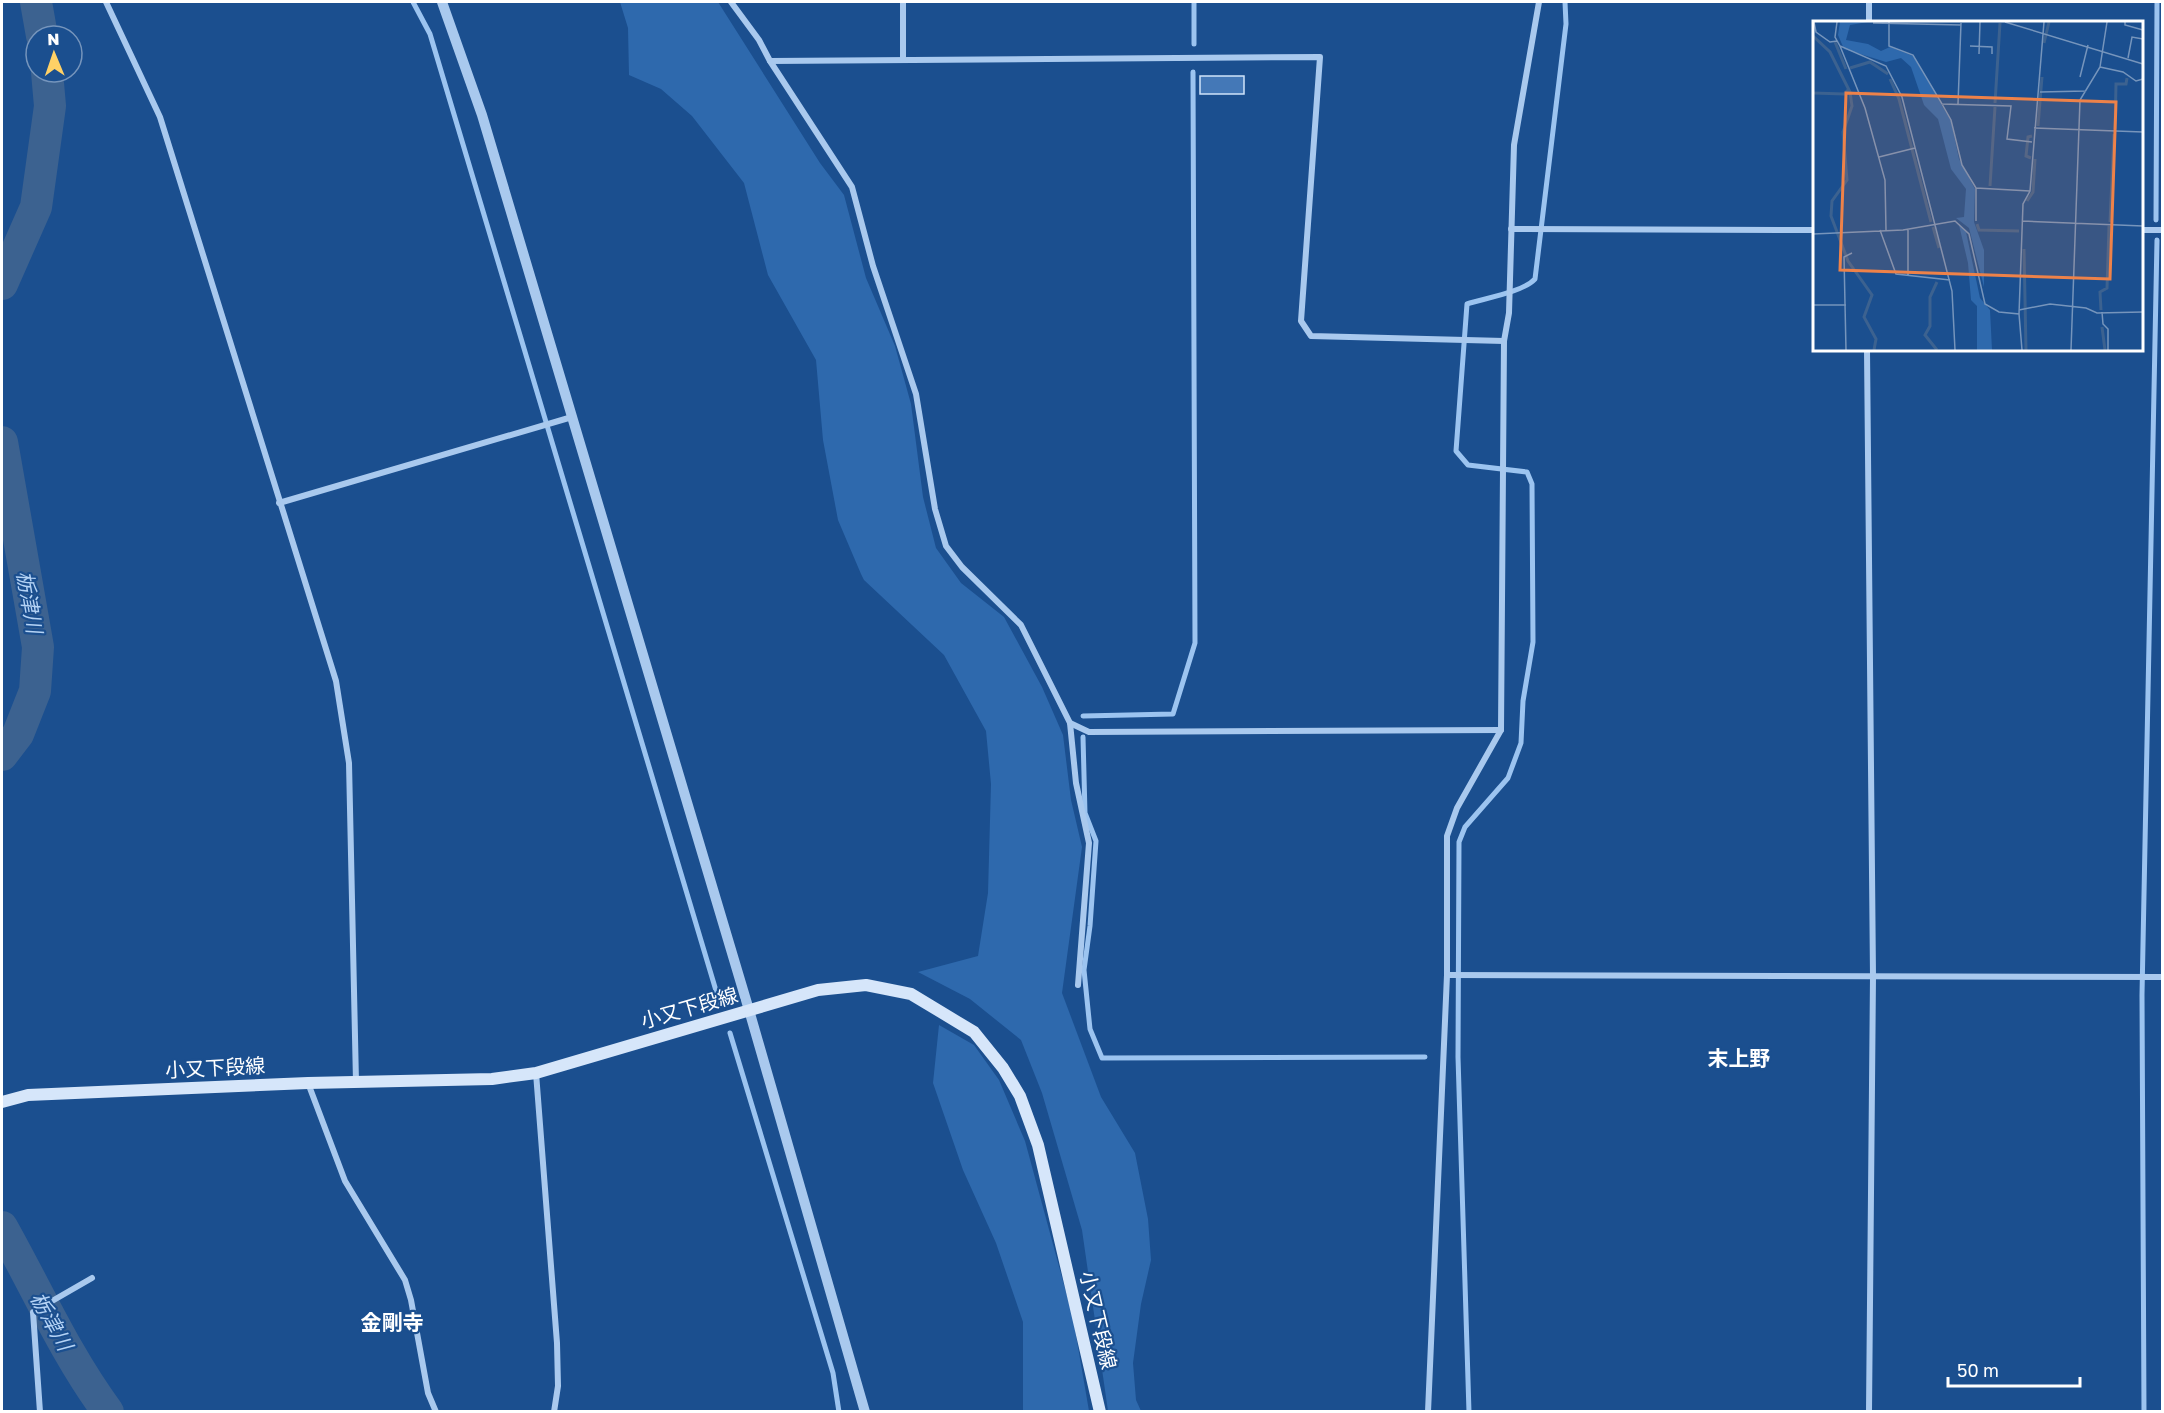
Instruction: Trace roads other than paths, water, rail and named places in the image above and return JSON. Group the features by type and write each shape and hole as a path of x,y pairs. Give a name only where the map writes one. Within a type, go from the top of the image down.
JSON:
{"main road":[{"name":"小又下段線","path":"2,1102 28,1095 308,1083 492,1079 536,1073 818,990 866,985 911,994 974,1032 1003,1068 1020,1096 1038,1145 1100,1412"}],"street":[{"path":"106,2 160,117 336,681 349,763 356,1082"},
{"path":"442,2 482,115 749,1010 865,1412"},
{"path":"731,2 759,40 770,61 852,187 873,266 916,394 935,508 946,546 962,567 1021,625 1070,723 1076,783 1089,843 1078,985"},
{"path":"903,2 903,60"},
{"path":"1428,1412 1447,975 1447,836 1457,808 1501,730 1504,341 1509,313 1514,145 1539,2"},
{"path":"1869,2 1869,21"},
{"path":"770,61 1320,57 1300,321 1311,336 1504,341"},
{"path":"1511,229 1813,230"},
{"path":"2143,230 2163,230"},
{"path":"1867,351 1873,976 1869,1412"},
{"path":"279,503 572,417"},
{"path":"1070,723 1089,732 1501,730"},
{"path":"1447,975 2163,977"},
{"path":"536,1073 557,1343 558,1386 554,1412"},
{"path":"308,1083 345,1181 405,1280 411,1300 428,1393 436,1412"},
{"path":"40,1412 33,1312 92,1278"}],"waterway":[{"name":"栃津川","path":"36,2 40,24"},
{"path":"413,2 430,34 720,1004"},
{"path":"1194,2 1194,44"},
{"path":"1469,1412 1458,1057 1459,842 1465,827 1508,778 1521,743 1523,701 1533,642 1532,484 1527,472 1468,465 1456,451 1467,304 1522,288 1535,279 1566,24 1565,2"},
{"path":"2156,220 2157,2"},
{"path":"1083,716 1173,714 1195,643 1193,72"},
{"name":"栃津川","path":"2,284 36,207 50,106 48,84"},
{"path":"2144,1412 2142,995 2157,240"},
{"name":"栃津川","path":"2,442 38,647 35,691 18,734 2,755"},
{"path":"1083,737 1085,813 1096,841 1090,926 1084,970 1090,1029 1102,1058 1425,1057"},
{"path":"730,1033 833,1373 839,1412"},
{"name":"栃津川","path":"2,1227 78,1367 108,1412"}],"district":[{"name":"末上野","path":"1739,1058"},
{"name":"金剛寺","path":"392,1322"}]}
